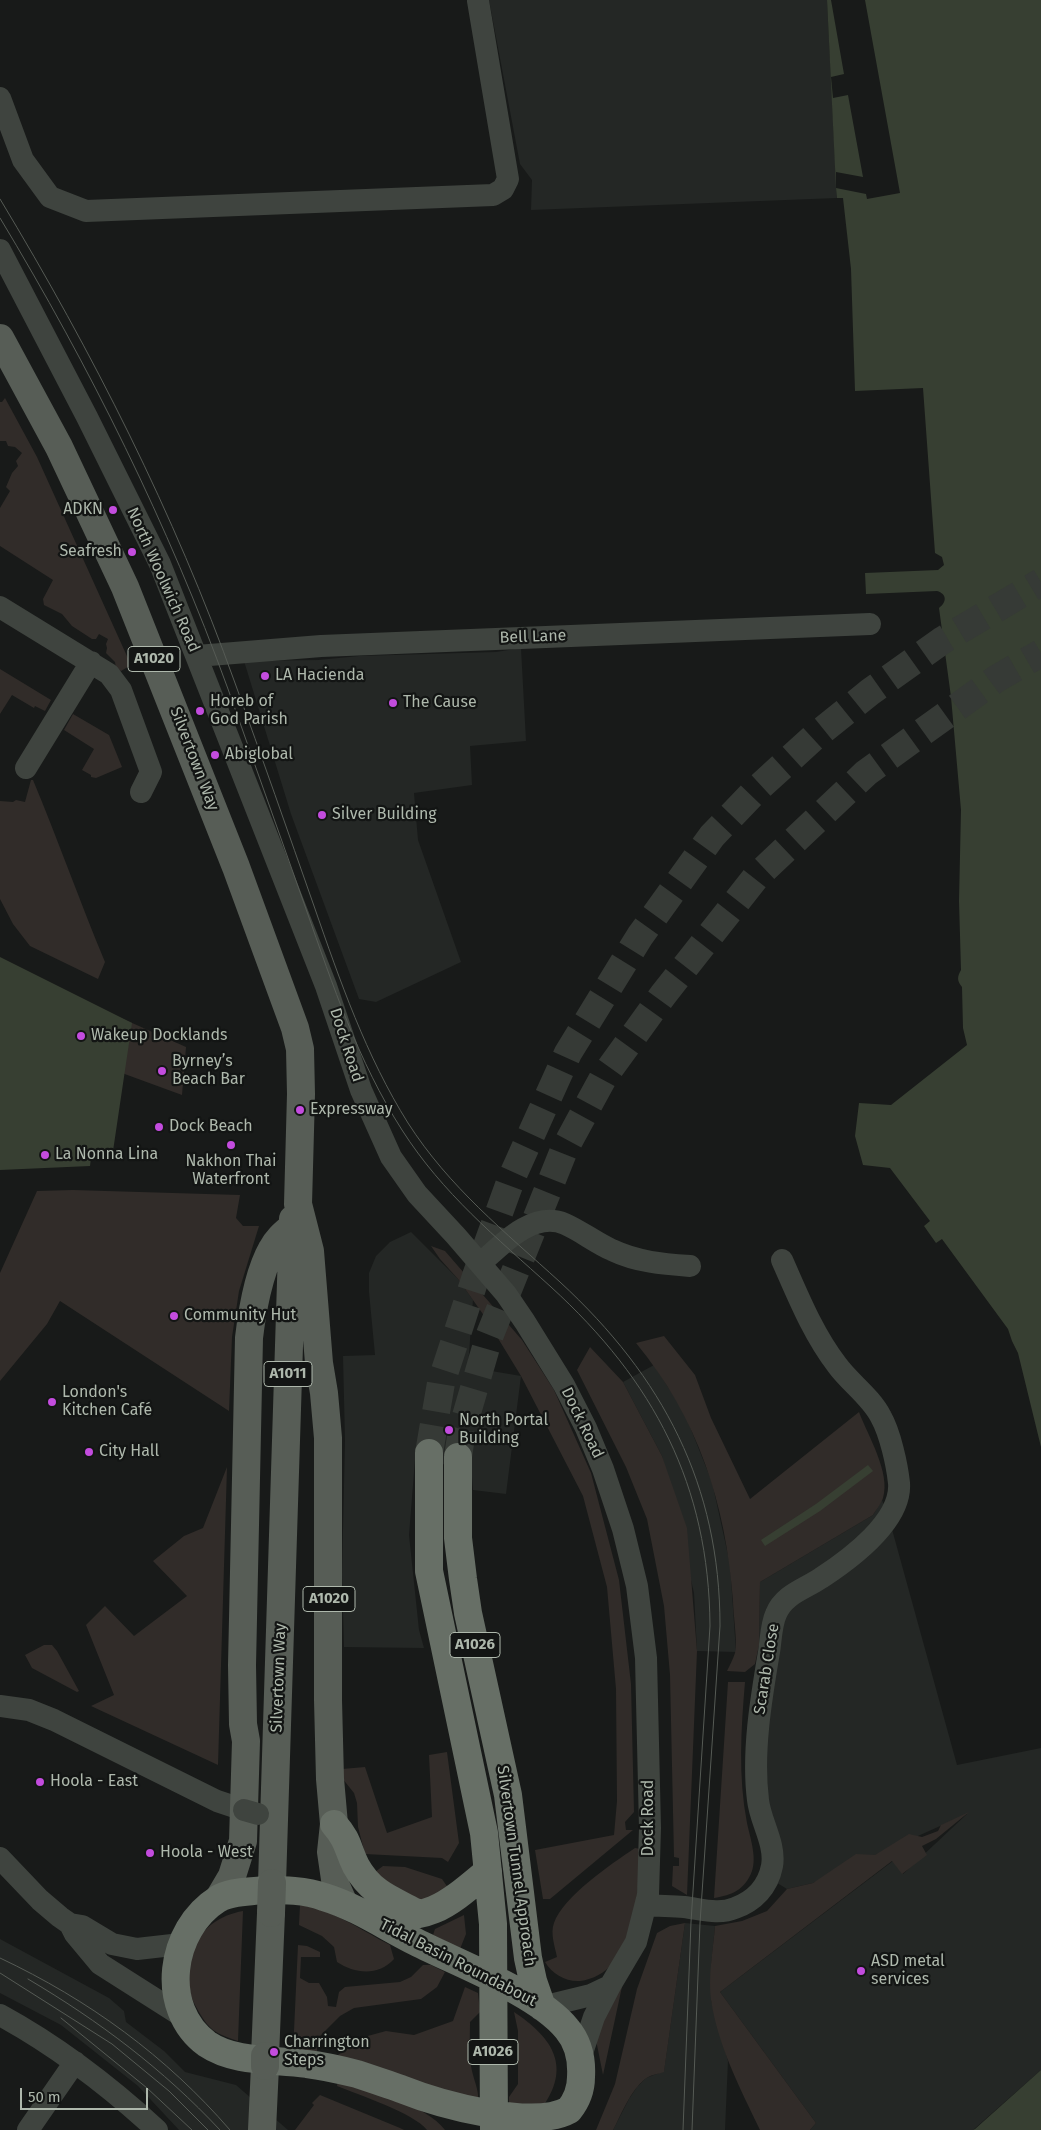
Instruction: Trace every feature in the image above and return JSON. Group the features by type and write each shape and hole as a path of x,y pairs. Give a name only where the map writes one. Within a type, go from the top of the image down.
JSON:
{"highway":[{"name":"Silvertown Tunnel Approach","path":"429,1453 429,1571 484,1833 493,1924 493,1980"},
{"name":"Silvertown Tunnel Approach","path":"458,1457 458,1538 465,1596 508,1795 528,1958 533,1981 542,2006"},
{"path":"334,1824 345,1837 355,1864 369,1885 385,1898 420,1914"},
{"path":"354,1909 394,1918 420,1914 440,1908 488,1872"},
{"name":"Tidal Basin Roundabout","path":"284,1890 311,1893 354,1909 493,1980 542,2006 567,2028 573,2038 580,2059 580,2089 572,2106 556,2124 530,2127 494,2127 401,2089 357,2074 307,2064 230,2054 208,2044 198,2036 185,2018 177,1997 175,1981 176,1960 181,1944 188,1931 205,1910 219,1898 243,1892 284,1890"},
{"name":"A1026","path":"493,1980 494,2127"},
{"path":"432,2103 447,2118 454,2130"}],"main road":[{"name":"Silvertown Way","path":"0,338 59,446 125,587 236,868 295,1028 300,1050 301,1094 294,1226 273,1818 272,1894 262,2130"},
{"name":"Silvertown Way","path":"219,1898 232,1876 243,1841 246,1741 243,1724 242,1665 249,1338 253,1308 268,1256 279,1238 294,1226"},
{"name":"Silvertown Way","path":"294,1226 310,1251 319,1363 328,1438 328,1700 334,1824 331,1852 332,1865 336,1886 354,1909"}],"street":[{"path":"0,98 23,160 50,197 86,211 493,195 503,189 508,179 478,1"},
{"name":"North Woolwich Road","path":"0,250 87,417 160,564 301,921"},
{"path":"0,607 109,674 121,690 151,772 141,792"},
{"name":"Bell Lane","path":"196,656 321,646 870,624"},
{"path":"26,768 90,662"},
{"name":"Dock Road","path":"301,921 326,986 361,1090 391,1157 417,1194 506,1294 526,1322 564,1385 604,1468 623,1530 640,1602 646,1658 650,1828 649,1882 646,1905 636,1942 594,2016 580,2059"},
{"path":"480,1264 519,1232 531,1225 556,1221 612,1250 633,1258 657,1263 690,1266"},
{"name":"Scarab Close","path":"646,1905 720,1912 733,1909 748,1902 760,1893 769,1878 773,1863 771,1848 758,1801 759,1704 776,1614 792,1593 820,1578 853,1554 880,1529 894,1508 898,1492 899,1484 892,1449 881,1417 837,1365 813,1328 782,1260"},
{"path":"0,1706 29,1710 78,1731 226,1805 273,1818"},
{"path":"0,1858 40,1900 70,1924 75,1934 100,1964 185,2018"},
{"path":"70,1924 82,1926 112,1944 126,1948 138,1949 181,1944"},
{"path":"542,2006 591,1995 610,1986"},
{"path":"0,2014 75,2062 157,2130"},
{"path":"28,2130 75,2062"}],"shaded area":[{"path":"489,0 827,0 837,198 531,210 532,180 520,164"},
{"path":"827,0 1041,0 1041,1447 1018,1353 1008,1329 942,1239 936,1243 924,1226 930,1221 890,1168 863,1165 855,1136 859,1103 891,1105 967,1045 963,1028 962,987 958,979 961,970 959,901 961,810 951,697 939,608 945,601 945,598 943,594 937,591 866,594 865,573 938,570 944,565 942,557 935,553 923,388 855,391 851,269 843,198 837,198 836,188"},
{"path":"5,398 37,457 131,665 121,671 116,668 115,662 106,653 108,639 99,634 96,639 92,639 72,626 62,614 44,605 43,599 53,580 0,546 0,508 10,491 6,487 12,473 18,466 16,461 22,453 15,447 8,446 6,441 0,441 0,402"},
{"path":"521,648 526,741 470,746 472,785 414,793 418,840 461,962 376,1002 359,999 291,814 244,661 318,660 359,656 496,652"},
{"path":"0,669 51,700 45,711 35,706 34,708 12,695 0,714"},
{"path":"73,714 109,735 122,767 96,778 91,777 91,775 82,770 94,749 64,730"},
{"path":"31,780 33,780 105,962 98,979 30,946 13,924 0,899 0,801 13,802 16,800 25,802"},
{"path":"0,957 132,1023 113,1151 91,1158 90,1166 0,1170"},
{"path":"0,964 186,1047 182,1095 70,1054"},
{"path":"73,1190 240,1195 236,1218 243,1226 259,1226 239,1291 232,1337 229,1411 60,1301 47,1324 0,1381 0,1273 37,1191"},
{"path":"411,1232 458,1279 473,1300 468,1367 521,1376 506,1494 473,1490 471,1465 446,1465 418,1457 415,1460 409,1535 419,1630 424,1648 344,1647 342,1574 345,1441 343,1356 375,1355 369,1273 376,1256 390,1242"},
{"path":"431,1246 445,1251 522,1340 554,1390 591,1473 619,1580 631,1684 634,1812 625,1822 626,1830 633,1830 550,1899 543,1899 535,1850 614,1835 617,1801 616,1689 607,1587 583,1496 521,1376 485,1317 458,1279"},
{"path":"664,1336 695,1375 711,1418 750,1499 859,1412 873,1443 884,1477 885,1488 883,1498 873,1515 760,1582 759,1645 755,1664 745,1672 727,1671 735,1653 736,1643 729,1565 724,1530 716,1497 692,1432 676,1401 658,1372 636,1343"},
{"path":"590,1347 623,1382 662,1456 687,1528 697,1651 687,1895 672,1886 673,1866 679,1866 679,1858 674,1857 670,1675 664,1606 647,1519 626,1467 577,1370"},
{"path":"654,1365 684,1412 712,1482 730,1564 736,1652 697,1651 694,1593 662,1456 623,1382"},
{"path":"868,1465 873,1471 820,1511 765,1546 761,1540 816,1504"},
{"path":"227,1467 218,1765 91,1706 114,1695 86,1625 105,1606 134,1636 187,1596 153,1561 184,1536 203,1528"},
{"path":"882,1500 890,1522 957,1765 1041,1748 1041,2070 973,2130 810,2130 816,2123 720,1992 893,1861 903,1874 967,1814 813,1883 787,1889 769,1878 759,1645 760,1582 873,1515"},
{"path":"44,1645 52,1645 57,1651 79,1691 77,1692 32,1668 25,1655"},
{"path":"728,1682 745,1682 741,1770 744,1805 754,1860 752,1871 742,1887 727,1895 714,1898"},
{"path":"447,1752 459,1843 448,1862 442,1858 365,1854 358,1827 357,1803 354,1793 342,1778 342,1769 365,1767 387,1833 432,1817 429,1755"},
{"path":"969,1812 936,1839 922,1846 927,1855 902,1874 892,1861 720,1992 816,2123 810,2130 760,2130 724,2050 714,2017 710,1982 715,1926 742,1921 767,1911 787,1889 813,1883 856,1854 875,1855 909,1834 922,1837 938,1831 941,1825"},
{"path":"635,1848 641,1849 638,1887 630,1928 623,1947 613,1963 599,1975 580,1981 560,1976 551,1970 545,1962 557,1957 552,1931 559,1913 577,1892"},
{"path":"383,1866 405,1867 442,1879 451,1892 422,1902 371,1875"},
{"path":"300,1905 335,1915 390,1945 394,1959 388,1965 374,1971 359,1971 337,1962 334,1947 322,1936 299,1925"},
{"path":"243,1911 238,2041 216,2032 205,2021 195,2005 188,1973 190,1958 195,1945 203,1933 213,1923"},
{"path":"464,1915 466,1934 460,1949 433,1935 435,1929"},
{"path":"685,1923 715,1926 711,1966 711,2000 728,2061 725,2130 613,2130 637,2087 646,2078 664,2071"},
{"path":"685,1923 664,2072 649,2076 640,2084 627,2103 613,2130 596,2130 615,2084 637,1989 657,1933 670,1926"},
{"path":"0,1939 109,1998 124,2011 126,2022 164,2051 185,2072 236,2085 288,2130 179,2130 138,2086 61,2025 0,1993"},
{"path":"298,1945 307,1946 320,1952 320,1957 301,1957 300,1978 309,1983 319,1983 327,1997 328,2006 336,2007 339,1992 345,1987 400,1982 411,1977 423,1965 431,1965 445,1972 437,1987 421,1999 354,2008 340,2016 319,2037 316,2057 293,2052"},
{"path":"623,1982 603,2075 595,2035"},
{"path":"465,1987 478,1993 480,2012 470,2022 470,2055 478,2096 478,2108 338,2061 338,2055 364,2037 386,2031 414,2035 453,2021"},
{"path":"514,2012 527,2021 547,2041 553,2052 556,2064 556,2077 544,2105 509,2110 509,2097 518,2084 518,2031"},
{"path":"1041,2070 1041,2130 973,2130 975,2129"},
{"path":"338,2079 411,2106 425,2113 445,2130 427,2130 411,2117 399,2111 337,2086"},
{"path":"320,2095 404,2130 295,2130 314,2105 312,2103"}],"pier":[{"path":"831,0 865,0 900,193 867,199 866,194 836,188 836,172 863,177 848,95 833,98 831,77 844,74"}],"tunnel":[{"path":"429,1453 441,1383 476,1276 512,1177 568,1053 640,936 712,836 755,791 813,738 870,692 943,640 1041,582"},
{"path":"458,1457 462,1430 489,1337 564,1150 603,1078 663,995 756,877 866,773 996,679 1041,653"}],"tram line":[{"path":"0,199 99,375 130,435 186,557 235,683 344,990 367,1045 393,1098 408,1123 441,1168 479,1208 560,1282 596,1318 628,1356 656,1395 679,1437 697,1480 709,1526 717,1575 720,1626 700,1923 692,2130"},
{"path":"0,218 96,389 180,567 228,689 337,995 359,1050 386,1104 418,1153 453,1195 490,1232 551,1287 587,1323 619,1360 646,1398 669,1439 686,1482 699,1527 707,1575 710,1626 691,1922 683,2130"},
{"path":"0,1958 64,1992 124,2032 180,2078 230,2130"},
{"path":"0,1973 112,2044 169,2091 208,2130"},
{"path":"28,1979 80,2012 129,2047 153,2066 220,2130"},
{"path":"61,2018 147,2088 192,2130"}],"place":[{"name":"ADKN","path":"113,510"},
{"name":"Seafresh","path":"132,552"},
{"name":"LA Hacienda","path":"265,676"},
{"name":"The Cause","path":"393,703"},
{"name":"Horeb of God Parish","path":"200,711"},
{"name":"Abiglobal","path":"215,755"},
{"name":"Silver Building","path":"322,815"},
{"name":"Wakeup Docklands","path":"81,1036"},
{"name":"Byrney’s Beach Bar","path":"162,1071"},
{"name":"Expressway","path":"300,1110"},
{"name":"Dock Beach","path":"159,1127"},
{"name":"Nakhon Thai Waterfront","path":"231,1145"},
{"name":"La Nonna Lina","path":"45,1155"},
{"name":"Community Hut","path":"174,1316"},
{"name":"London's Kitchen Café","path":"52,1402"},
{"name":"North Portal Building","path":"449,1430"},
{"name":"City Hall","path":"89,1452"},
{"name":"Hoola - East","path":"40,1782"},
{"name":"Hoola - West","path":"150,1853"},
{"name":"ASD metal services","path":"861,1971"},
{"name":"Charrington Steps","path":"274,2052"}]}
